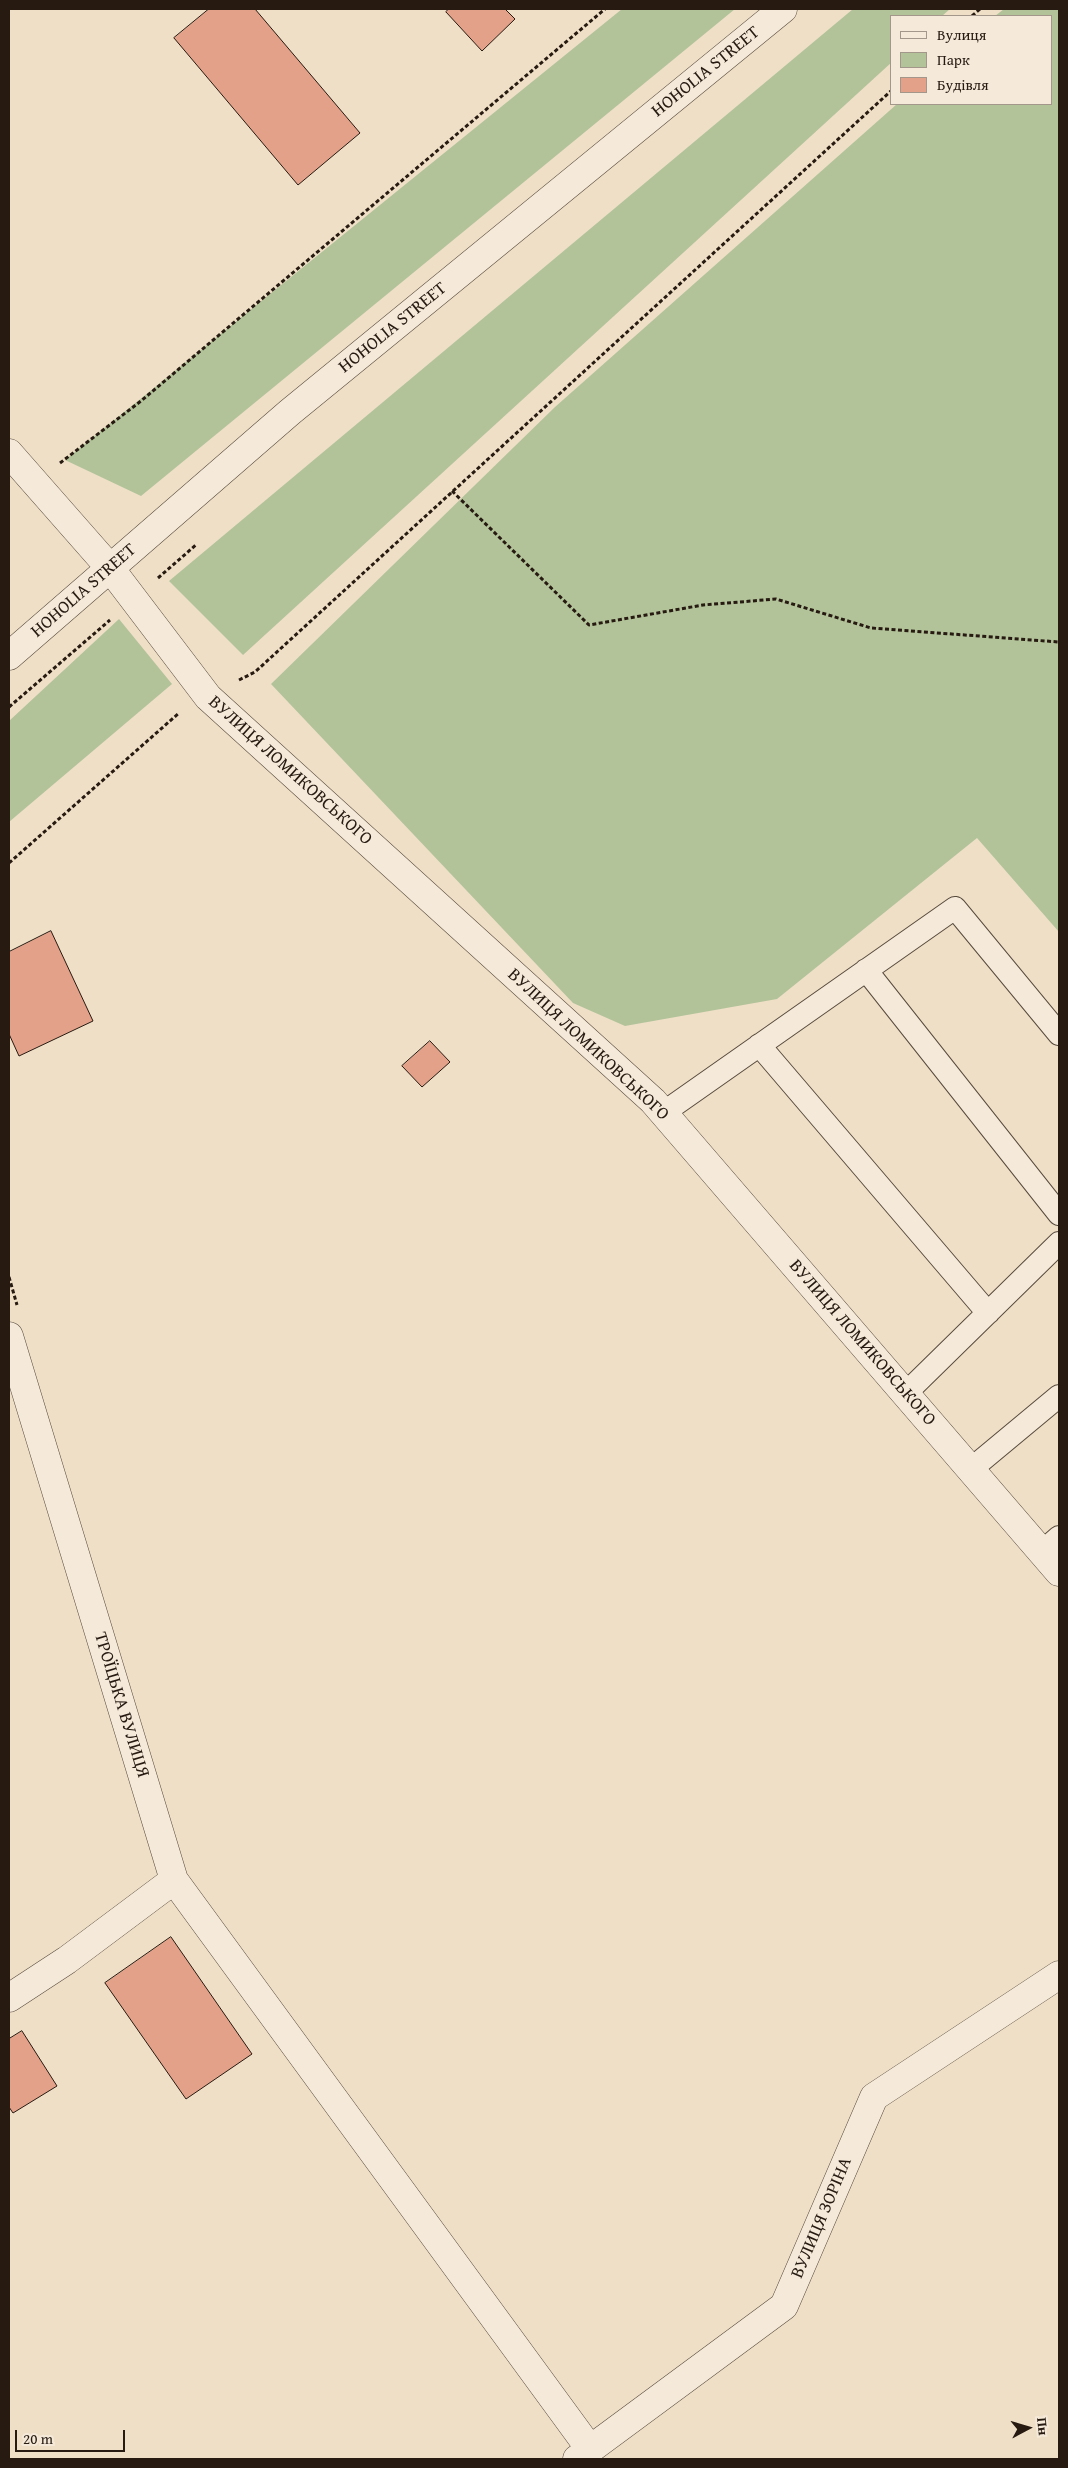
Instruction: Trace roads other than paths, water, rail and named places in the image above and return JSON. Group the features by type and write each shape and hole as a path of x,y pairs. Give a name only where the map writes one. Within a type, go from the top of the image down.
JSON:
{"street":[{"name":"HOHOLIA STREET","path":"9,656 290,412 783,9"},
{"name":"ВУЛИЦЯ ЛОМИКОВСЬКОГО","path":"9,453 110,568 208,697 653,1101 970,1470 1050,1545 1059,1572"},
{"name":"ТРОЇЦЬКА ВУЛИЦЯ","path":"9,1336 14,1377 174,1880 584,2454"},
{"path":"9,1998 67,1960 174,1880"},
{"name":"ВУЛИЦЯ ЗОРІНА","path":"584,2454 784,2306 874,2097 1059,1975"}],"lane":[{"path":"663,1113 955,908 1059,1034"},
{"path":"866,970 1059,1214"},
{"path":"759,1045 988,1313"},
{"path":"905,1394 1059,1243"},
{"path":"970,1470 1059,1396"}]}
